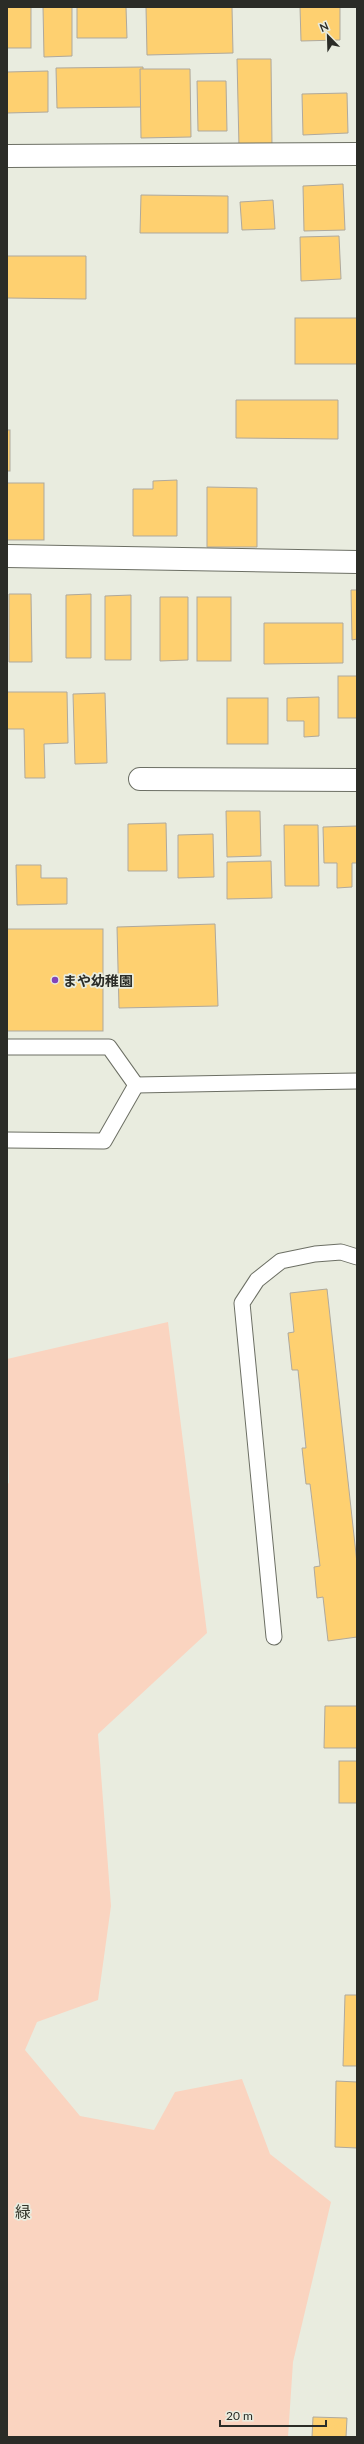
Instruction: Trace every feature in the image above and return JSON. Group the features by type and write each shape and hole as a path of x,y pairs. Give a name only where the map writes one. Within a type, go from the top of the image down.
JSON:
{"street":[{"path":"7,156 357,154"},
{"path":"7,556 357,562"},
{"path":"140,779 357,780"}],"lane":[{"path":"7,1047 109,1047 136,1084"},
{"path":"136,1084 357,1081"},
{"path":"7,1140 104,1141 136,1084"},
{"path":"274,1637 242,1303 256,1280 281,1261 315,1254 341,1252 357,1257"}],"shaded area":[{"path":"168,1322 207,1633 98,1734 111,1906 98,2000 37,2022 25,2050 80,2116 154,2130 175,2092 242,2079 270,2154 331,2202 293,2362 288,2437 7,2437 7,1484 9,1483 7,1359"}],"building":[{"path":"7,7 31,7 31,48 7,48"},
{"path":"43,7 72,7 72,56 44,57"},
{"path":"77,7 126,7 127,38 77,38"},
{"path":"146,7 232,7 233,53 147,55"},
{"path":"300,7 340,7 340,40 301,41"},
{"path":"237,59 271,59 272,146 239,147"},
{"path":"143,67 144,107 57,108 56,68"},
{"path":"140,69 190,69 191,137 141,138"},
{"path":"48,71 48,112 7,113 7,72"},
{"path":"197,81 226,81 227,131 198,131"},
{"path":"347,93 348,133 303,135 302,94"},
{"path":"343,184 345,230 304,231 303,186"},
{"path":"141,195 228,196 228,233 140,233"},
{"path":"273,200 275,229 242,230 240,202"},
{"path":"339,236 341,279 301,281 300,237"},
{"path":"7,256 86,256 86,299 7,298"},
{"path":"295,318 357,318 357,364 295,364"},
{"path":"236,400 338,400 338,439 236,438"},
{"path":"7,430 10,430 10,471 7,471"},
{"path":"177,480 177,536 133,536 133,489 153,489 153,481"},
{"path":"7,483 44,483 44,540 7,540"},
{"path":"207,487 257,488 257,547 207,547"},
{"path":"351,590 357,590 357,639 352,640"},
{"path":"9,594 31,594 32,662 9,662"},
{"path":"91,594 91,658 66,658 66,595"},
{"path":"131,595 131,660 105,660 105,596"},
{"path":"160,597 188,597 188,660 160,661"},
{"path":"197,597 231,597 231,661 197,661"},
{"path":"264,623 343,623 343,663 264,664"},
{"path":"338,676 357,676 357,718 338,718"},
{"path":"7,692 67,692 68,743 44,744 45,778 25,778 24,729 7,729"},
{"path":"105,693 107,763 75,764 73,694"},
{"path":"319,697 319,736 304,737 304,721 287,721 287,698"},
{"path":"227,698 268,698 268,744 227,744"},
{"path":"226,811 260,811 261,856 227,857"},
{"path":"166,823 167,871 128,871 128,824"},
{"path":"284,825 318,825 319,886 285,886"},
{"path":"357,826 357,863 352,863 352,887 337,888 337,863 324,863 323,827"},
{"path":"213,834 214,877 178,878 178,835"},
{"path":"271,861 272,898 227,899 227,862"},
{"path":"16,865 41,865 41,878 67,878 67,904 17,905"},
{"path":"215,924 218,1006 119,1008 117,927"},
{"name":"まや幼稚園","path":"7,929 103,929 103,1031 7,1031"},
{"path":"327,1289 357,1563 357,1637 328,1641 323,1597 317,1598 314,1567 320,1566 310,1484 306,1484 302,1448 306,1448 298,1370 292,1370 288,1333 294,1332 290,1293"},
{"path":"325,1706 357,1706 357,1748 324,1748"},
{"path":"339,1761 357,1761 357,1803 339,1803"},
{"path":"345,1995 357,1995 357,2066 343,2066"},
{"path":"336,2081 357,2082 357,2148 335,2147"},
{"path":"313,2417 347,2418 346,2437 312,2437"}],"place":[{"name":"まや幼稚園","path":"55,980"}],"district":[{"name":"緑","path":"23,2211"}]}
